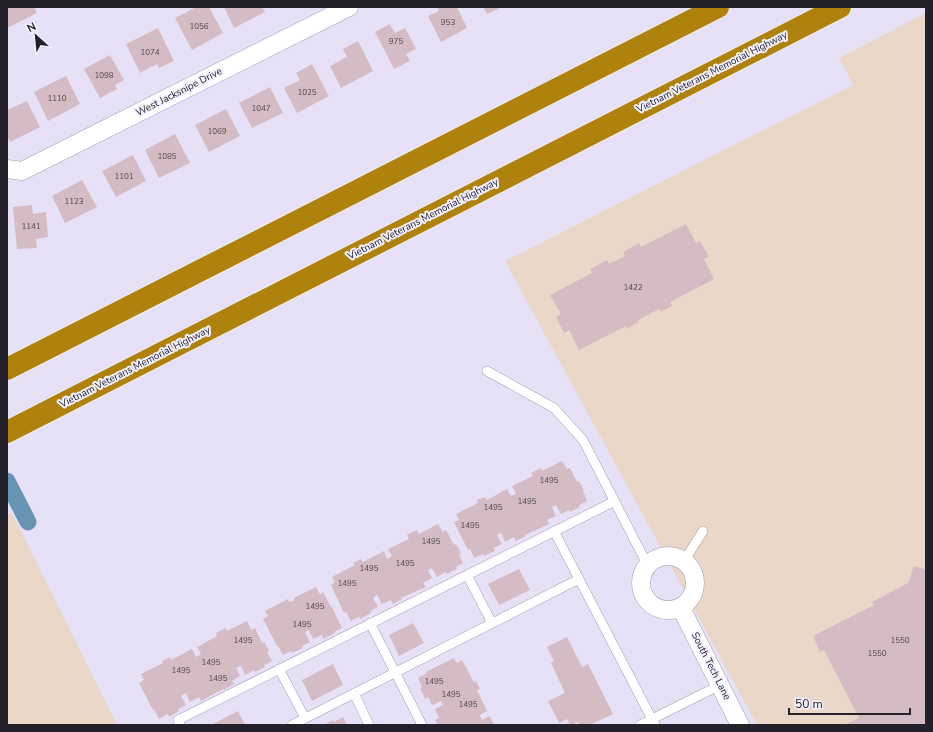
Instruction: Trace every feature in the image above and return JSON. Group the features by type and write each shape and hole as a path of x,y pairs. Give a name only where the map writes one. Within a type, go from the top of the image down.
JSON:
{"highway":[{"path":"7,369 718,7"},
{"name":"Vietnam Veterans Memorial Highway","path":"7,432 840,7"}],"street":[{"name":"West Jacksnipe Drive","path":"7,169 22,171 349,7"},
{"path":"669,556 684,561 691,567 695,576 696,585 694,594 681,608 662,610 654,606 647,600 641,583 643,574 648,566 661,557 669,556"},
{"name":"South Tech Lane","path":"681,608 740,725"}],"lane":[{"path":"487,371 554,408 583,440 648,566"},
{"path":"180,725 178,720 614,501"},
{"path":"554,531 653,722"},
{"path":"684,561 703,531"},
{"path":"467,575 492,623"},
{"path":"292,725 579,579"},
{"path":"370,624 422,725"},
{"path":"279,669 305,718"},
{"path":"640,725 653,722 720,685"},
{"path":"354,694 369,725"}],"shaded area":[{"path":"926,13 926,725 757,725 505,261 853,85 839,58"},
{"path":"12,513 117,725 7,725 7,516"}],"building":[{"path":"7,7 34,7 37,13 7,28"},
{"path":"196,7 209,7 223,33 192,50 175,18"},
{"path":"224,7 262,7 265,12 234,28"},
{"path":"437,7 457,7 467,28 441,42 428,16 439,11"},
{"path":"483,7 502,7 487,14"},
{"path":"390,24 395,33 405,28 416,49 406,54 410,61 394,69 375,32"},
{"path":"158,28 174,61 159,68 157,64 140,73 126,44"},
{"path":"358,41 373,71 341,88 330,66 347,57 343,49"},
{"path":"110,55 124,80 115,85 117,89 100,98 84,69"},
{"path":"312,64 329,96 297,113 284,88 300,80 296,73"},
{"path":"66,76 80,104 48,121 34,92"},
{"path":"270,87 283,113 252,128 239,103"},
{"path":"27,101 40,127 10,142 7,137 7,110"},
{"path":"226,109 240,136 209,152 195,125"},
{"path":"175,134 190,163 159,178 145,150"},
{"path":"133,155 146,181 116,197 102,171"},
{"path":"82,180 97,207 65,223 52,196"},
{"path":"32,205 33,214 46,212 48,237 36,239 37,248 17,249 13,207"},
{"path":"686,224 696,243 700,241 709,257 704,259 714,279 670,302 672,306 661,312 659,309 638,320 639,322 627,329 626,326 579,350 569,330 564,333 556,317 561,314 550,295 592,273 590,269 607,260 609,264 625,256 623,252 639,243 641,247"},
{"path":"562,461 567,469 570,468 577,482 579,481 587,501 579,505 580,507 570,512 569,510 561,514 556,505 552,507 556,516 547,520 549,524 525,535 526,536 516,541 514,537 505,542 501,533 497,535 502,544 494,548 495,551 484,556 483,554 474,558 470,549 468,550 454,522 459,520 456,514 478,503 477,500 485,497 487,500 507,489 511,496 516,494 512,486 533,476 531,473 541,468 542,471"},
{"path":"438,524 443,532 446,530 454,545 456,544 461,553 459,554 463,563 456,567 457,569 447,574 446,572 437,577 432,568 428,570 432,578 423,583 426,587 401,598 402,599 393,604 391,600 382,604 377,595 373,598 378,607 360,619 359,617 351,621 346,612 344,613 331,585 335,582 332,577 355,565 353,563 361,559 363,562 384,551 387,559 392,556 388,549 409,539 407,535 417,530 419,534"},
{"path":"914,566 926,570 926,725 844,725 859,718 824,650 820,652 813,636 874,605 872,602 908,583"},
{"path":"519,569 530,590 499,605 488,584"},
{"path":"316,587 320,594 323,592 342,628 323,639 322,635 313,639 309,630 305,632 310,642 302,646 303,648 283,655 263,619 268,616 265,611 288,599 289,602 295,600 294,598"},
{"path":"247,621 251,630 255,628 262,643 264,642 272,661 264,665 265,667 255,672 254,670 245,675 241,666 236,668 240,676 232,681 234,684 201,701 199,697 190,702 186,693 181,696 186,705 178,709 179,711 169,717 168,714 159,719 139,683 144,680 141,674 163,663 162,661 170,657 171,660 192,649 196,657 201,654 197,647 217,636 216,633 225,628 227,631"},
{"path":"413,623 424,643 399,656 389,635"},
{"path":"567,637 582,667 588,664 613,714 590,725 580,725 578,722 570,725 567,719 559,723 548,701 565,693 551,663 554,661 547,647"},
{"path":"454,658 457,663 462,660 474,682 476,681 480,689 477,690 487,711 480,715 482,720 490,716 494,725 438,725 435,720 439,718 435,709 443,705 441,701 432,705 428,697 425,699 420,688 422,687 418,678 427,673 426,672"},
{"path":"333,664 343,685 312,701 302,680"},
{"path":"238,711 245,725 211,725"},
{"path":"343,717 347,725 324,725 333,720 334,722"}],"waterway":[{"path":"7,481 28,522"}]}
